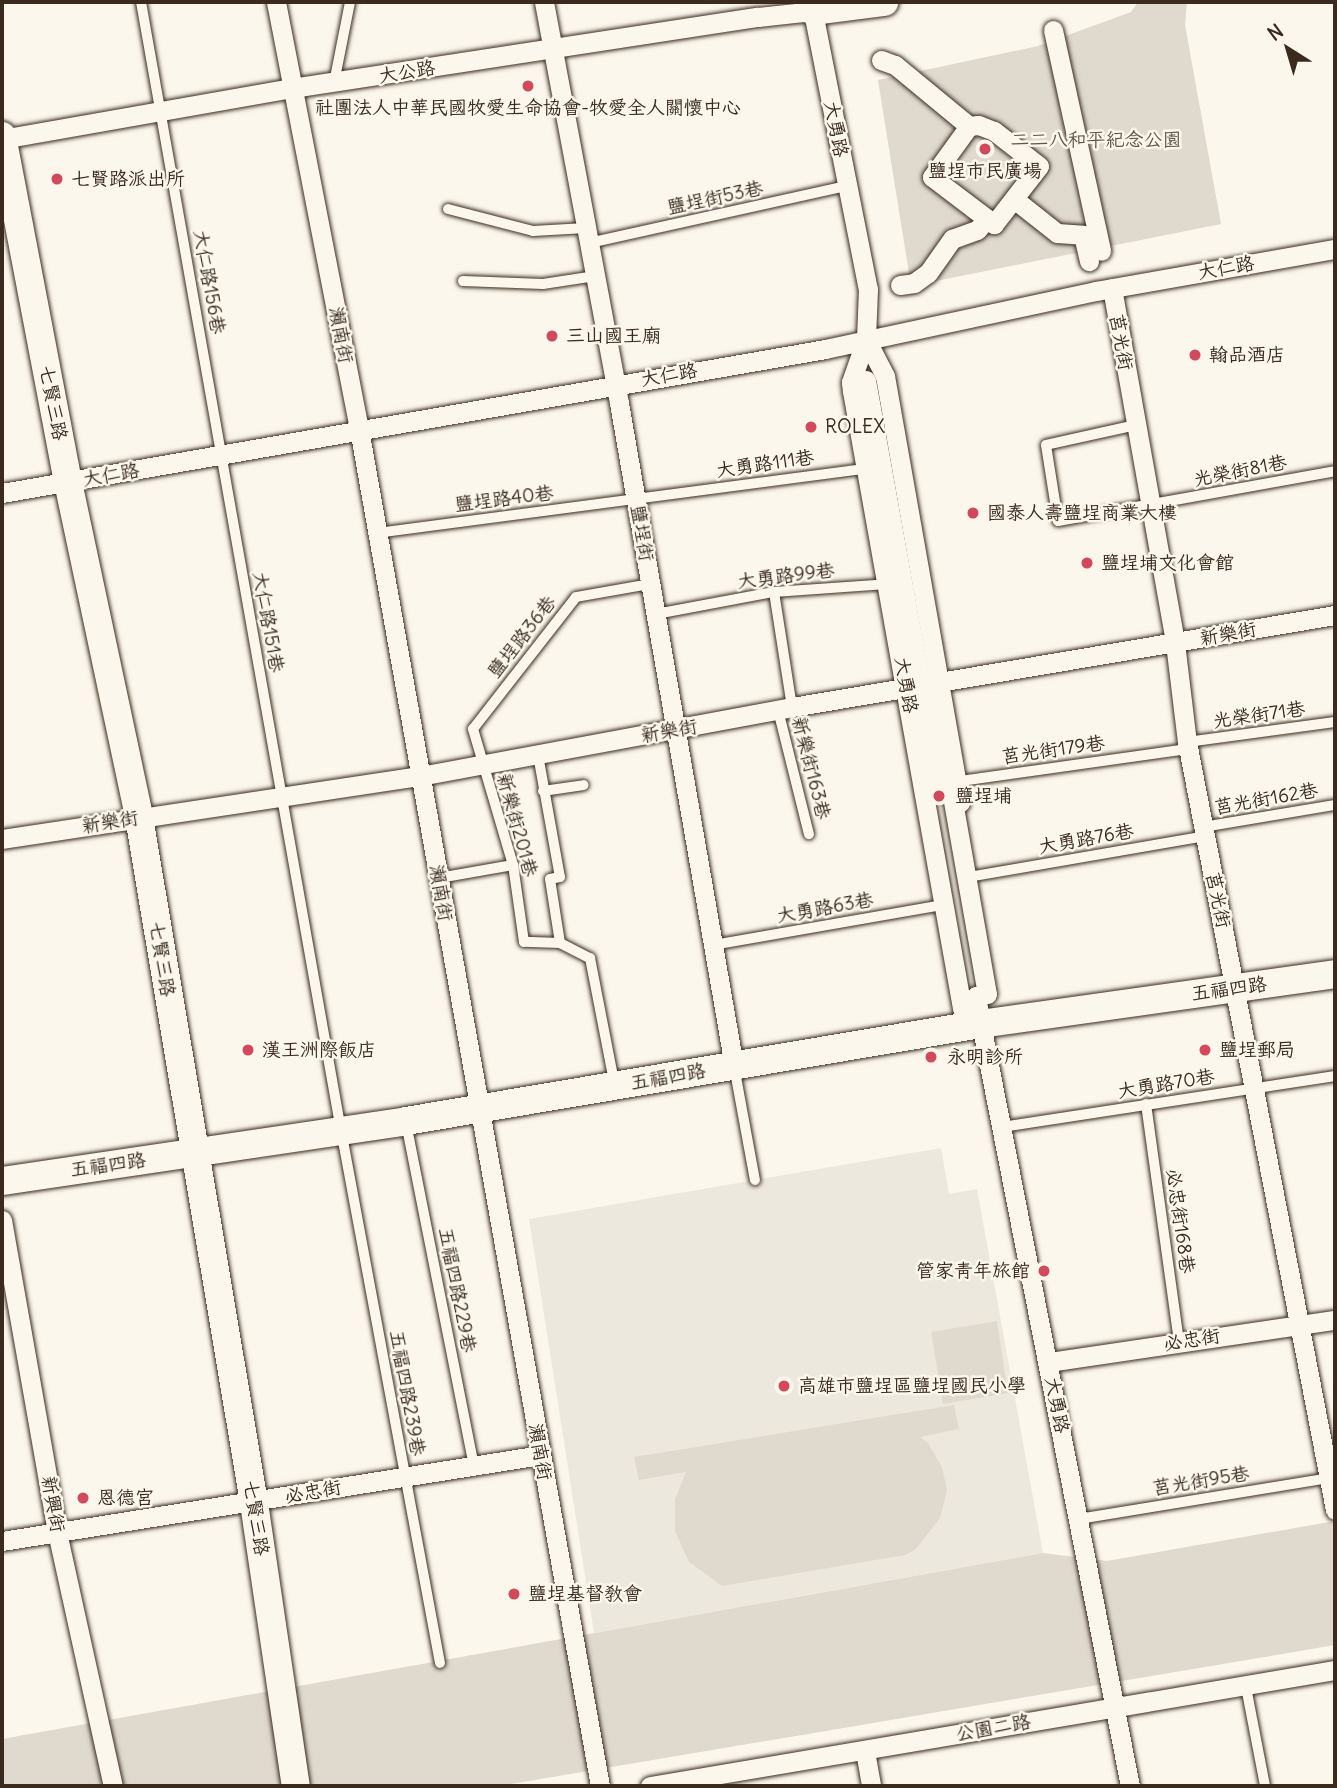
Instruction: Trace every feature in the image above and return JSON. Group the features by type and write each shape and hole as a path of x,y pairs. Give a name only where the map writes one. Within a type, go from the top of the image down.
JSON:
{"street":[{"name":"瀨南街","path":"276,2 359,429 600,1786"},
{"name":"鹽埕街","path":"544,2 616,385 734,1066"},
{"path":"812,6 884,2"},
{"name":"大公路","path":"2,138 162,113 292,88 553,50 812,6"},
{"name":"大勇路","path":"812,6 868,289 866,339 851,382 882,466 904,581 939,784 943,905 962,1008 981,1024"},
{"path":"1014,199 1057,233 1083,235 1095,256 1053,30"},
{"path":"881,60 895,65 970,126"},
{"path":"978,125 994,131 1039,166 1014,199 994,224 932,177 970,126 978,125"},
{"name":"七賢三路","path":"2,138 68,482 139,817 254,1503 296,1786"},
{"path":"900,285 914,283 928,274 952,239 977,230 987,219"},
{"name":"大仁路","path":"2,493 616,385 866,339 1112,288 1335,249"},
{"name":"莒光街","path":"1112,288 1175,643 1187,746 1236,989 1297,1324 1329,1440 1329,1478 1335,1510"},
{"name":"大勇路","path":"866,339 885,376 882,466 939,784 974,876 994,997 981,1024 1130,1786"},
{"path":"866,380 882,466"},
{"name":"新樂街","path":"2,839 281,794 420,776 785,709 1335,615"},
{"path":"939,784 940,792 951,790 985,980 987,994 976,996 981,1024"},
{"name":"五福四路","path":"2,1181 406,1121 981,1024 1335,974"},
{"name":"新興街","path":"2,1220 57,1532 113,1786"},
{"name":"必忠街","path":"1049,1362 1335,1320"},
{"name":"必忠街","path":"2,1541 254,1503 541,1455"},
{"name":"公園二路","path":"650,1786 731,1780 865,1751 1115,1705 1335,1670"},
{"path":"865,1751 871,1786"}],"lane":[{"name":"大仁路156巷","path":"141,2 221,456"},
{"path":"334,83 350,2"},
{"name":"鹽埕街53巷","path":"448,209 533,231 588,235 847,187"},
{"path":"463,281 543,284 595,276"},
{"name":"光榮街81巷","path":"1136,425 1046,445 1058,521 1335,471"},
{"name":"大仁路151巷","path":"221,456 341,1130"},
{"name":"大勇路111巷","path":"636,499 882,466"},
{"name":"鹽埕路40巷","path":"377,533 636,499"},
{"name":"大勇路99巷","path":"656,614 774,592 904,581"},
{"name":"鹽埕路36巷","path":"482,764 473,729 576,597 650,584"},
{"name":"新樂街163巷","path":"774,592 785,709 809,834"},
{"name":"光榮街71巷","path":"1187,746 1335,722"},
{"name":"莒光街179巷","path":"939,784 1187,746"},
{"path":"538,755 560,877 550,879 560,943 590,958 615,1086"},
{"name":"新樂街201巷","path":"482,764 513,865 524,942 560,943"},
{"path":"544,791 584,785"},
{"name":"莒光街162巷","path":"1204,832 1335,805"},
{"name":"大勇路76巷","path":"974,876 1204,832"},
{"path":"439,878 513,865"},
{"name":"大勇路63巷","path":"713,945 943,905"},
{"path":"734,1066 755,1180"},
{"name":"大勇路70巷","path":"1002,1127 1335,1076"},
{"name":"必忠街168巷","path":"1146,1104 1179,1342"},
{"name":"五福四路229巷","path":"406,1121 474,1466"},
{"name":"五福四路239巷","path":"341,1130 440,1663"},
{"name":"莒光街95巷","path":"1079,1518 1329,1478"},
{"path":"1246,1686 1265,1786"}],"shaded area":[{"name":"高雄市鹽埕區鹽埕國民小學","path":"941,1148 949,1194 977,1189 1043,1553 594,1633 529,1219"}],"green space":[{"name":"二二八和平紀念公園","path":"1138,2 1187,2 1185,25 1221,224 911,286 878,80 1038,46 1131,12"},
{"path":"997,1321 1008,1393 943,1404 931,1332"},
{"path":"954,1405 959,1429 920,1437 928,1443 942,1467 947,1490 940,1518 916,1549 905,1555 722,1586 689,1562 675,1531 675,1499 686,1472 639,1480 634,1457"},
{"path":"1335,1521 1335,1645 499,1786 2,1786 2,1739 1043,1553 1107,1561"}],"place":[{"name":"社團法人中華民國牧愛生命協會-牧愛全人關懷中心","path":"528,86"},
{"name":"鹽埕市民廣場","path":"985,149"},
{"name":"七賢路派出所","path":"57,179"},
{"name":"三山國王廟","path":"552,336"},
{"name":"翰品酒店","path":"1195,355"},
{"name":"ROLEX","path":"811,427"},
{"name":"國泰人壽鹽埕商業大樓","path":"973,513"},
{"name":"鹽埕埔文化會館","path":"1087,563"},
{"name":"鹽埕埔","path":"939,796"},
{"name":"漢王洲際飯店","path":"248,1050"},
{"name":"鹽埕郵局","path":"1205,1050"},
{"name":"永明診所","path":"931,1057"},
{"name":"管家青年旅館","path":"1044,1271"},
{"name":"高雄市鹽埕區鹽埕國民小學","path":"784,1386"},
{"name":"恩德宮","path":"83,1498"},
{"name":"鹽埕基督教會","path":"514,1594"}]}
